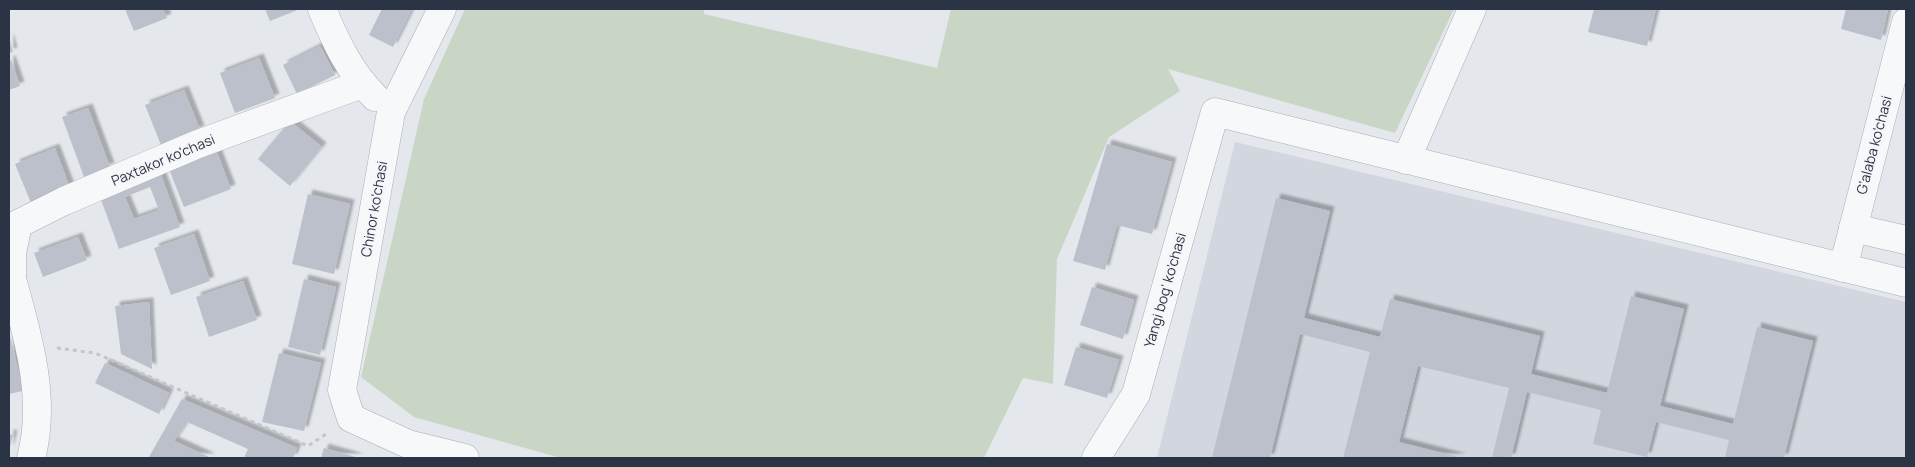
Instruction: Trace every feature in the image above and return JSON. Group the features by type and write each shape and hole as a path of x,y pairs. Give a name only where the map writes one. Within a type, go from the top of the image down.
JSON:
{"street":[{"path":"322,9 333,36 362,84 391,112"},
{"name":"Chinor ko'chasi","path":"351,418 342,390 391,112 442,9"},
{"path":"1472,9 1406,160 1906,283"},
{"name":"G'alaba ko'chasi","path":"1843,268 1906,22"},
{"name":"Paxtakor ko'chasi","path":"10,277 12,253 18,224 64,201 198,144 362,84"},
{"name":"Yangi bog' ko'chasi","path":"1096,458 1136,394 1215,112 1406,160"},
{"path":"1853,228 1906,240"},
{"path":"10,277 27,333 35,378 36,438 31,458"},
{"path":"351,418 408,444 465,458"}],"path":[{"path":"31,357 57,348 96,353 308,446 351,418"}],"shaded area":[{"path":"1235,142 1906,302 1906,458 1157,458"}],"green space":[{"path":"465,9 704,9 704,14 937,68 951,9 1454,9 1395,133 1168,69 1180,91 1109,137 1057,259 1053,384 1023,378 984,458 561,458 414,417 361,377 424,99"}],"building":[{"path":"125,9 163,9 167,18 134,31"},
{"path":"265,9 300,9 270,21"},
{"path":"382,9 412,9 393,47 369,35"},
{"path":"1594,9 1656,9 1647,46 1588,32"},
{"path":"1846,9 1888,9 1881,40 1841,29"},
{"path":"9,37 13,52 9,53"},
{"path":"320,46 335,75 297,94 283,65"},
{"path":"259,58 275,98 235,113 220,73"},
{"path":"11,60 20,86 9,90 9,61"},
{"path":"184,90 200,130 161,145 145,105"},
{"path":"88,108 110,167 84,177 62,117"},
{"path":"290,121 322,147 290,186 258,159"},
{"path":"1107,144 1172,162 1152,234 1117,225 1105,270 1073,261"},
{"path":"55,148 70,188 31,203 15,164"},
{"path":"216,150 231,189 184,207 169,169"},
{"path":"160,172 180,227 119,249 99,194","holes":["150,187 159,210 134,219 125,197"]},
{"path":"308,194 350,204 334,274 292,264"},
{"path":"1276,198 1330,211 1304,318 1380,337 1390,299 1540,336 1531,374 1607,393 1631,296 1684,309 1660,406 1733,424 1757,327 1813,341 1784,458 1725,458 1729,440 1656,422 1647,457 1593,444 1601,410 1527,392 1511,458 1492,458 1509,388 1418,366 1399,442 1462,458 1343,458 1370,352 1300,334 1270,458 1212,458"},
{"path":"194,234 210,281 171,295 154,248"},
{"path":"78,237 87,260 43,277 34,253"},
{"path":"304,279 336,287 320,355 288,347"},
{"path":"243,281 257,320 209,337 196,297"},
{"path":"1092,287 1134,300 1123,339 1080,325"},
{"path":"149,302 152,369 121,354 115,306"},
{"path":"9,331 23,391 9,394"},
{"path":"1076,347 1119,360 1107,398 1064,385"},
{"path":"279,353 321,363 304,431 262,422"},
{"path":"105,363 169,393 159,414 95,383"},
{"path":"182,399 297,448 293,458 244,458 248,449 187,422 174,441 211,458 149,457"},
{"path":"9,434 13,435 9,451"},
{"path":"324,448 359,458 321,458"}]}
